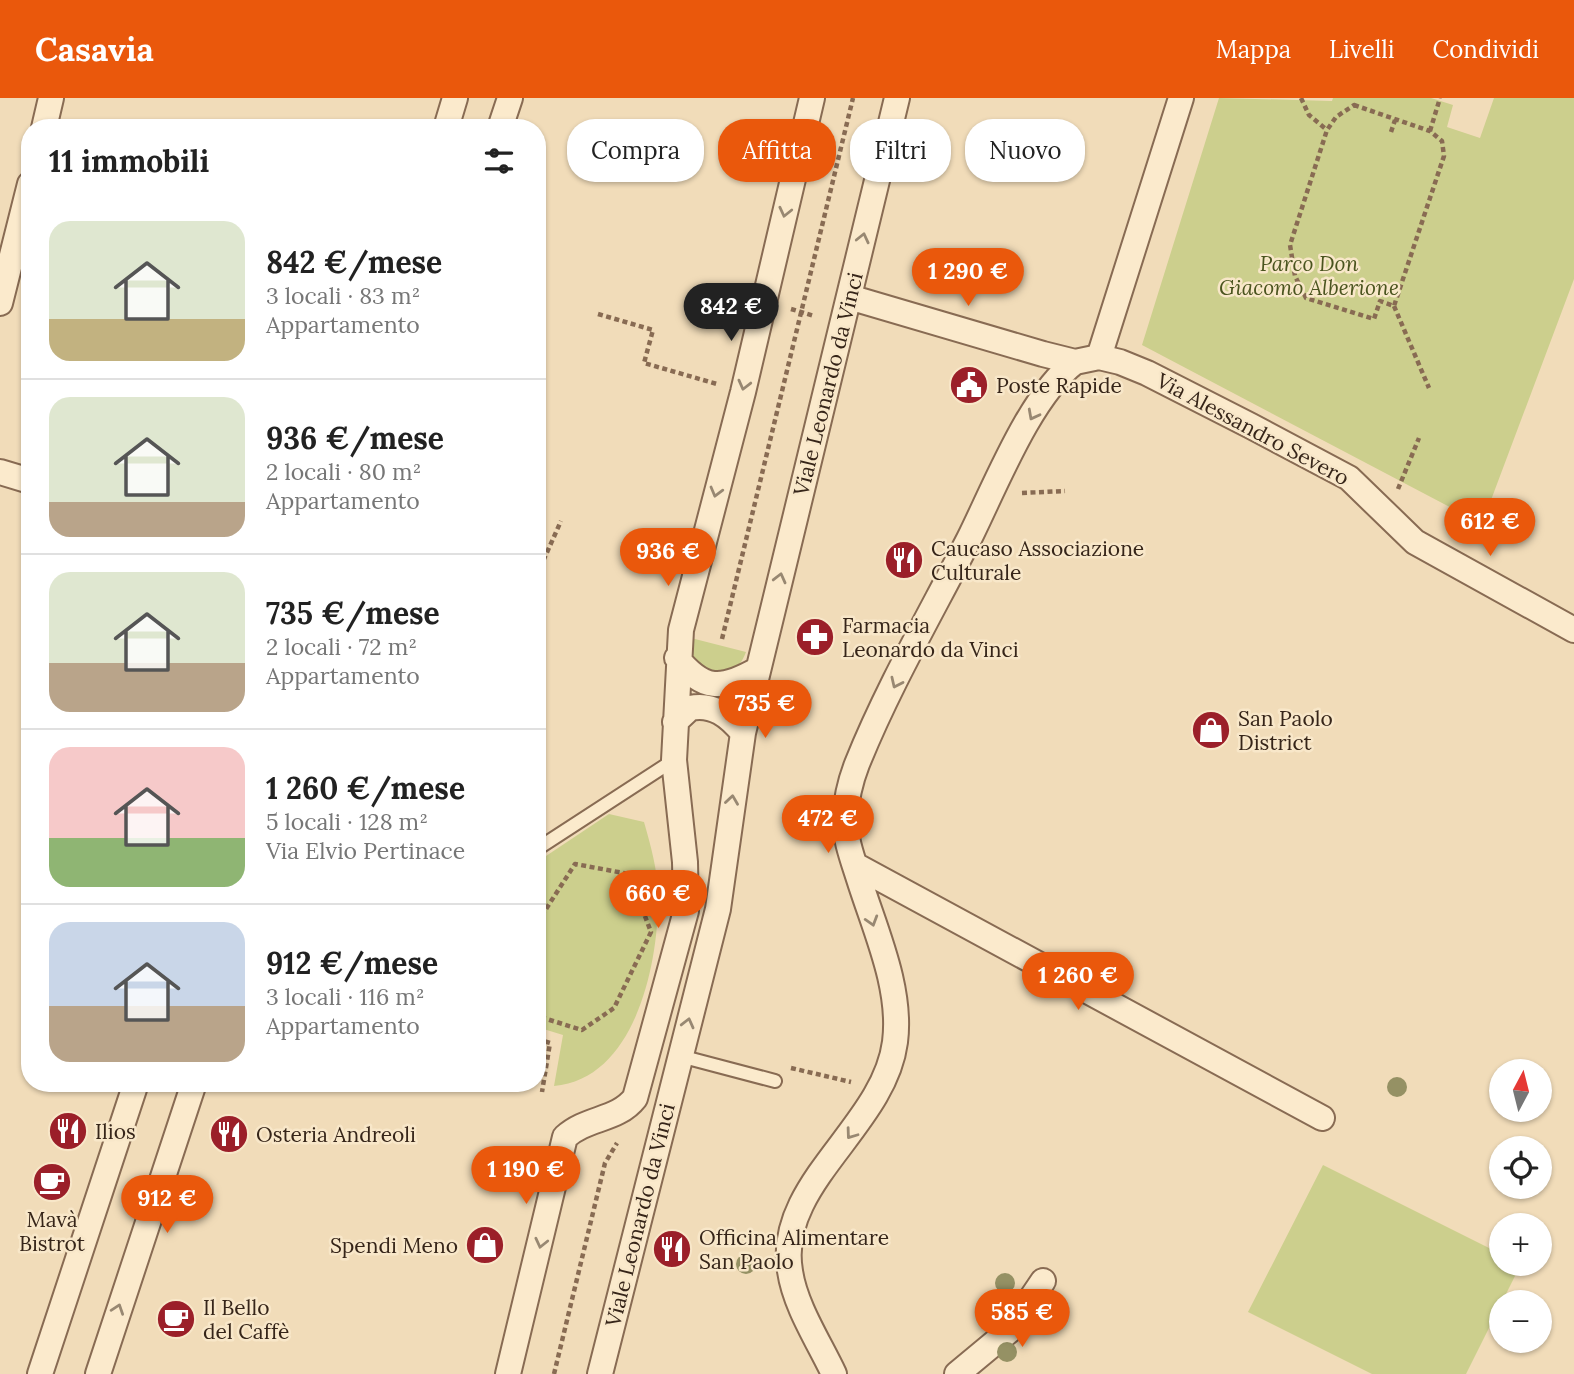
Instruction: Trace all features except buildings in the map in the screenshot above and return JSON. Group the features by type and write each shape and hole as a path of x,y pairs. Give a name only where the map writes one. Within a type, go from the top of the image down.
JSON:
{"street":[{"path":"46,119 51,98"},
{"path":"449,119 455,98"},
{"path":"503,119 510,98"},
{"name":"Viale Leonardo da Vinci","path":"508,1374 565,1137 586,1122 619,1113 635,1098 686,911 685,862 674,760 677,658 681,630 743,392 812,98"},
{"name":"Viale Leonardo da Vinci","path":"600,1374 718,909 743,733 897,98"},
{"path":"849,297 1075,362 1099,357 1181,98"},
{"path":"0,303 21,220"},
{"name":"Via Alessandro Severo","path":"1099,357 1147,373 1349,478 1385,516 1415,542 1574,630"},
{"path":"834,1374 793,1286 789,1257 799,1209 880,1089 895,1043 892,994 845,820 848,794 857,764 911,650 1040,401 1056,379 1075,362"},
{"path":"0,472 21,478"},
{"path":"677,658 694,676 714,685 734,682 757,670"},
{"path":"675,722 690,708 711,708 724,713 743,733"},
{"path":"855,865 1322,1118"},
{"path":"40,1374 133,1092"},
{"path":"98,1374 191,1092"},
{"path":"957,1374 1010,1330 1043,1281"}],"lane":[{"path":"546,843 674,760"},
{"path":"680,1056 775,1081"}],"path":[{"path":"722,639 853,98"},
{"path":"1301,98 1309,115 1327,130"},
{"path":"1430,131 1440,98"},
{"path":"1394,306 1380,301 1374,319 1306,298 1295,276 1290,245 1327,130 1336,117 1354,105 1430,131 1442,141 1444,156 1394,306 1429,388"},
{"path":"1391,132 1395,120"},
{"path":"791,309 814,316"},
{"path":"598,314 653,330 644,363 686,375"},
{"path":"1385,516 1419,438"},
{"path":"1017,493 1065,491"},
{"path":"546,555 561,521"},
{"path":"546,909 575,863 629,874 651,932 614,1008 582,1030 546,1019"},
{"path":"546,1042 550,1043 546,1068"},
{"path":"824,1076 855,1083"},
{"name":"Viale Leonardo da Vinci","path":"554,1374 605,1163 612,1147 622,1138"}],"green space":[{"name":"Parco Don Giacomo Alberione","path":"1219,98 1332,101 1333,98 1431,98 1453,105 1447,127 1480,138 1494,98 1574,98 1574,279 1482,524 1142,345"},
{"path":"691,638 746,652 733,670 711,676 690,656"},
{"path":"609,814 644,822 658,887 654,953 647,984 637,1014 623,1041 605,1063 582,1079 554,1086 563,1035 546,1030 546,856"},
{"path":"1323,1165 1489,1248 1489,1276 1515,1276 1508,1290 1489,1290 1489,1328 1466,1374 1372,1374 1248,1312"}],"place":[{"name":"Poste Rapide","path":"969,385"},
{"name":"Caucaso Associazione Culturale","path":"904,560"},
{"name":"Farmacia Leonardo da Vinci","path":"815,637"},
{"name":"San Paolo District","path":"1211,730"},
{"name":"Ilios","path":"68,1131"},
{"name":"Osteria Andreoli","path":"229,1134"},
{"name":"Mavà Bistrot","path":"52,1182"},
{"name":"Spendi Meno","path":"485,1245"},
{"name":"Officina Alimentare San Paolo","path":"672,1249"},
{"name":"Il Bello del Caffè","path":"176,1319"}]}
